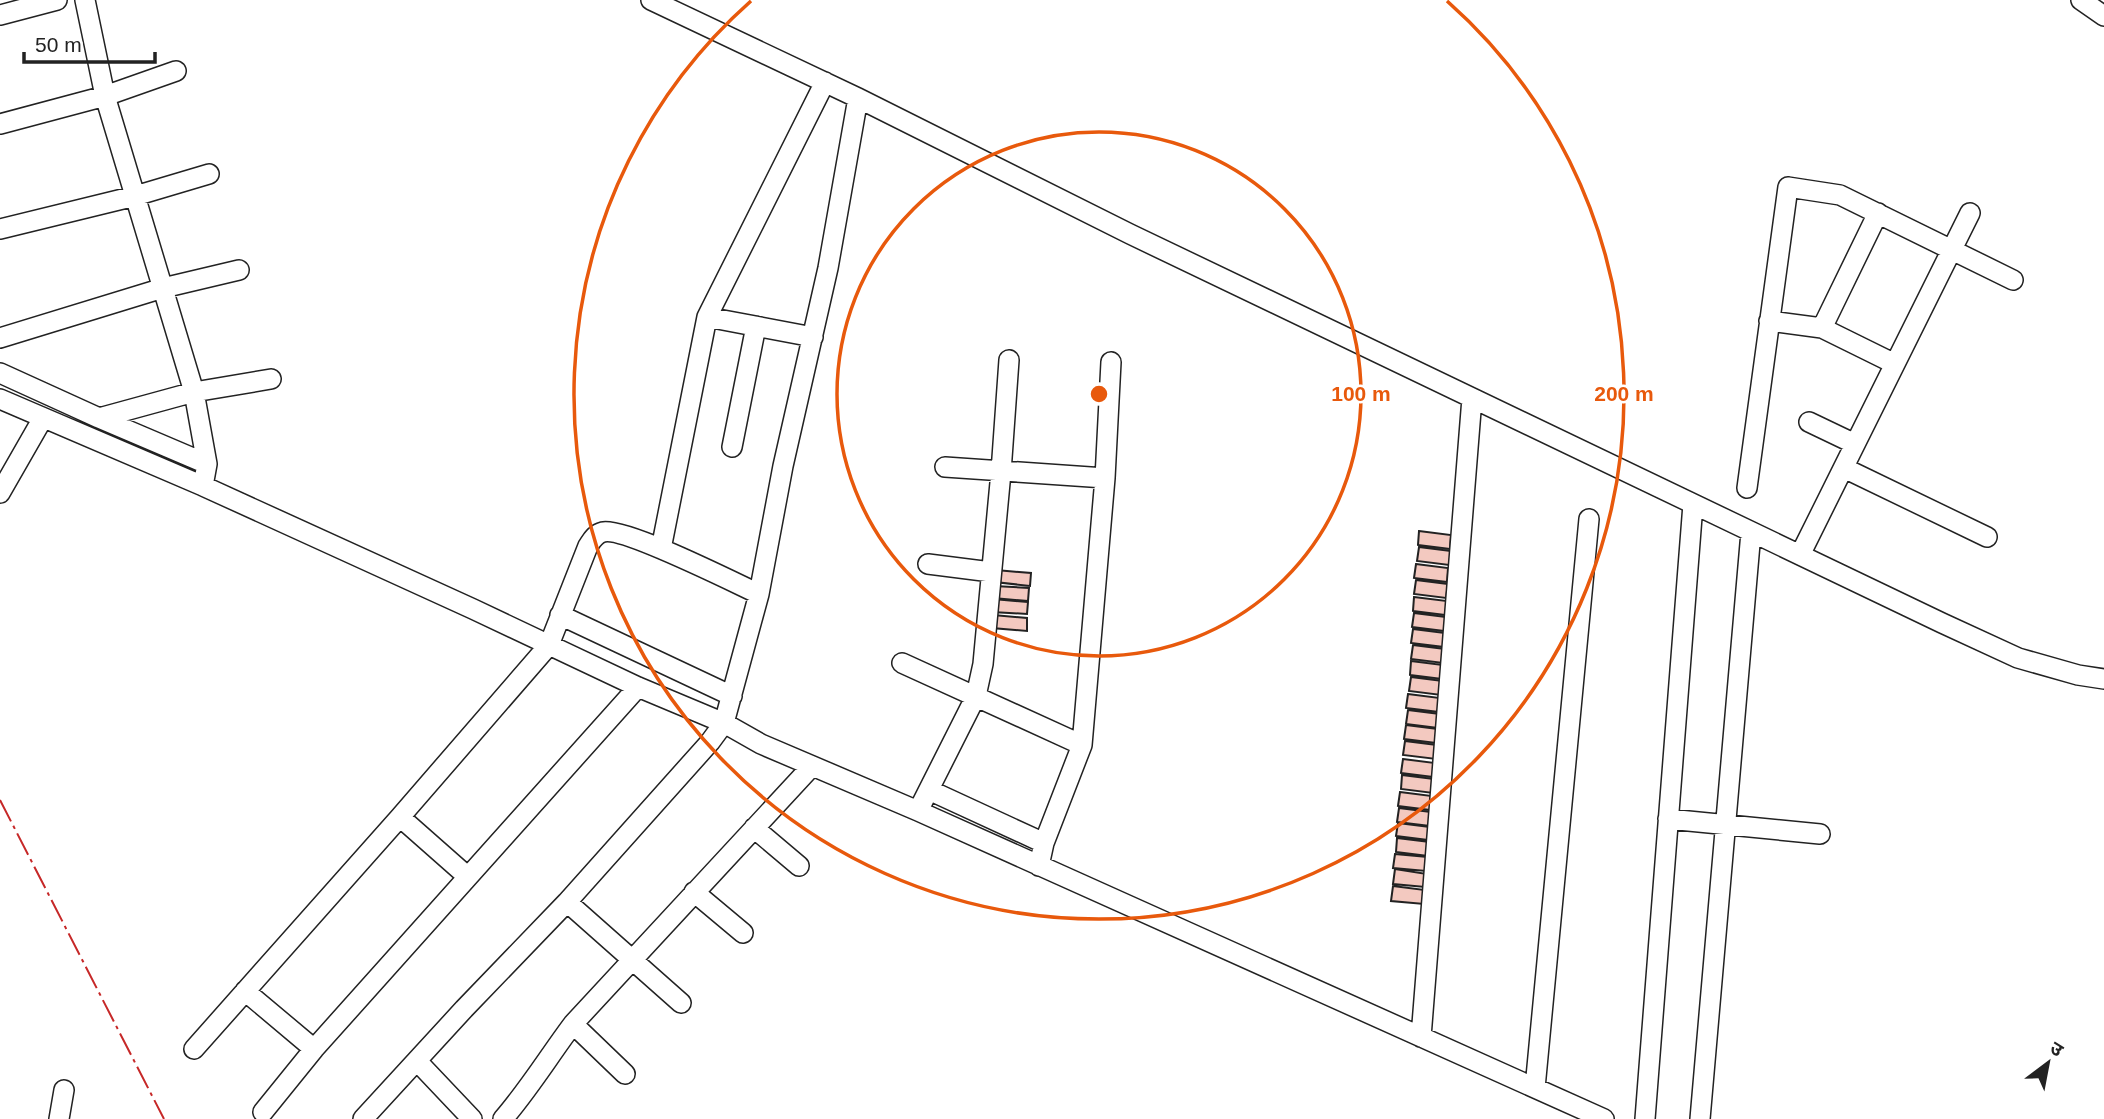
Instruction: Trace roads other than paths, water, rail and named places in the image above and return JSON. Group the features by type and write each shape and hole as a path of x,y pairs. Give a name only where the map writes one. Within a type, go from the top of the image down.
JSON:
{"street":[{"path":"0,15 57,0"},
{"path":"85,0 105,96 194,392 207,464 203,486"},
{"path":"650,0 858,98 1130,234 2018,658 2078,676 2104,679"},
{"path":"2081,0 2104,16"},
{"path":"0,124 105,96 176,71"},
{"path":"661,549 707,317 825,82"},
{"path":"363,1119 567,902 724,723 759,594 783,466 813,337 858,98"},
{"path":"0,229 135,196 209,174"},
{"path":"1747,488 1788,187 1840,195 2012,280"},
{"path":"1822,328 1878,213"},
{"path":"1800,555 1969,213"},
{"path":"0,338 163,288 239,270"},
{"path":"707,317 813,337"},
{"path":"1769,321 1822,328 1895,365"},
{"path":"732,447 756,326"},
{"path":"918,811 976,696 983,664 1009,360"},
{"path":"1039,866 1044,843 1082,745 1105,478 1111,362"},
{"path":"0,373 207,464"},
{"path":"99,418 194,392 271,379"},
{"path":"1421,1037 1472,398"},
{"path":"0,399 203,486 638,687 724,723 761,744 918,811 1604,1119"},
{"path":"0,493 43,418"},
{"path":"1809,422 1856,444"},
{"path":"945,467 1105,478"},
{"path":"1844,468 1987,537"},
{"path":"1645,1119 1693,504"},
{"path":"1535,1088 1589,519"},
{"path":"194,1049 549,645 595,535 604,531 617,532 759,594"},
{"path":"1700,1119 1751,532"},
{"path":"928,564 991,572"},
{"path":"560,615 732,696"},
{"path":"902,663 1082,745"},
{"path":"263,1112 314,1049 638,687"},
{"path":"503,1119 527,1091 545,1061 573,1024 812,766"},
{"path":"929,790 1044,843"},
{"path":"400,817 468,877"},
{"path":"1668,819 1820,834"},
{"path":"754,828 799,866"},
{"path":"694,892 743,933"},
{"path":"567,902 681,1003"},
{"path":"245,991 314,1049"},
{"path":"573,1024 625,1074"},
{"path":"417,1061 472,1119"},
{"path":"59,1119 64,1090"}]}
